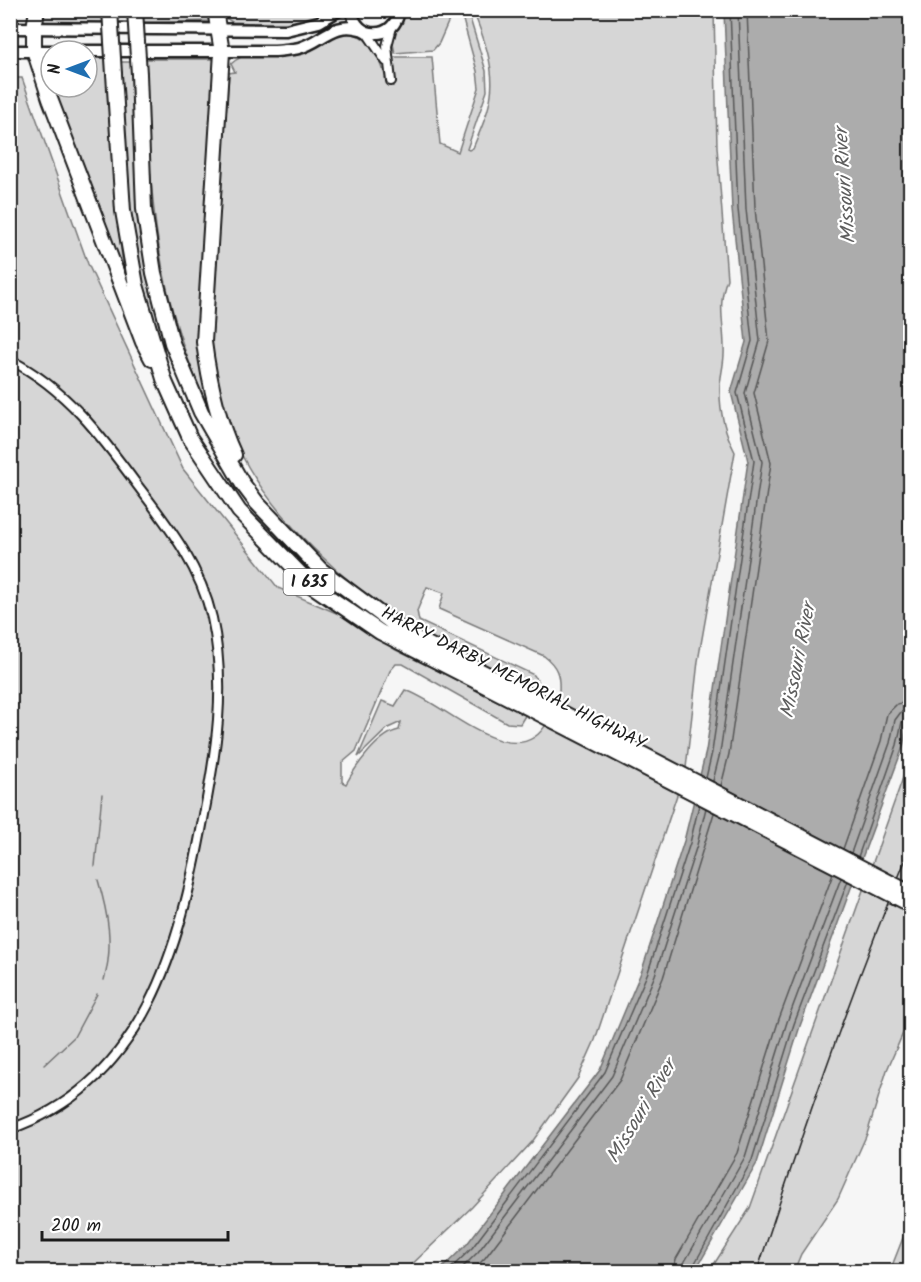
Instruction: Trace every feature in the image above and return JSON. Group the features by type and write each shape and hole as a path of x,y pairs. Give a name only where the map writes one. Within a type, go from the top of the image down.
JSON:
{"highway":[{"path":"37,10 34,50 50,99 143,342 165,382"},
{"name":"HARRY DARBY MEMORIAL HIGHWAY","path":"110,10 123,211 136,285 165,382 190,438 239,511 311,585 380,632 527,701 910,893"},
{"name":"HARRY DARBY MEMORIAL HIGHWAY","path":"135,10 144,209 154,273 172,343 201,412 242,483 257,503 321,570 407,634 527,701 910,904"},
{"path":"215,10 222,52 204,342 208,377 217,411 257,503"}],"main road":[{"path":"10,28 286,30 319,22 339,10"},
{"path":"352,10 355,22 363,31"},
{"path":"10,51 222,52 298,48 314,42 334,28 380,34 392,27 399,10"}],"street":[{"path":"391,81 387,62 388,38 392,27"},
{"path":"363,31 387,62"},
{"path":"10,360 57,392 89,421 189,556 202,585 211,616 220,666 220,695 211,778 194,870 175,943 161,981 139,1024 87,1086 44,1116 10,1129"}],"shaded area":[{"path":"43,11 104,11 105,23 44,23"},
{"path":"142,11 209,11 210,21 143,23"},
{"path":"220,11 331,11 316,20 293,25 232,22 221,15"},
{"path":"403,11 453,11 439,43 433,50 395,53 393,44 390,43"},
{"path":"456,11 468,12 486,71 487,91 467,149 469,150 473,148 486,115 492,84 487,51 473,11 714,11 717,147 727,279 722,297 724,353 720,394 725,428 735,452 698,661 686,768 595,1040 578,1078 532,1142 472,1207 405,1271 11,1271 10,78 22,78 88,264 183,469 278,588 341,615 396,650 526,714 520,724 507,723 403,664 396,664 390,671 356,751 342,763 342,782 346,784 376,744 399,730 401,722 388,728 358,757 382,701 395,706 405,690 421,697 479,732 499,740 518,743 535,737 548,721 558,699 559,680 555,667 544,656 439,609 444,593 427,587 417,611 419,621 534,675 540,685 537,694 445,648 416,630 365,594 314,549 290,524 251,472 231,431 222,403 215,375 210,331 229,73 235,72 231,64 248,55 315,46 341,32 360,36 372,47 380,60 387,83 396,82 391,57 432,57 440,144 458,152 479,88 477,71 463,20"},
{"path":"99,58 108,58 116,211 123,265 120,266 57,99 99,99"},
{"path":"144,59 213,59 216,65 207,404 189,361 164,277 152,192"},
{"path":"120,62 132,62 161,327 159,328 151,325 128,215"},
{"path":"910,758 910,1017 887,1070 867,1134 838,1199 801,1254 794,1271 709,1272 750,1208"},
{"path":"910,1220 910,1271 890,1271"}],"water":[{"name":"Missouri River","path":"724,11 910,11 910,710 903,747 800,1026 757,1163 695,1271 438,1272 467,1244 600,1070 642,970 684,841 706,751 748,461 731,392 746,342 732,210"}],"waterway":[{"path":"95,866 102,794"},
{"path":"98,880 105,905 109,942 104,980"},
{"path":"44,1065 74,1037 97,994"}],"railway":[{"path":"757,1272 829,1059 910,849"}]}
